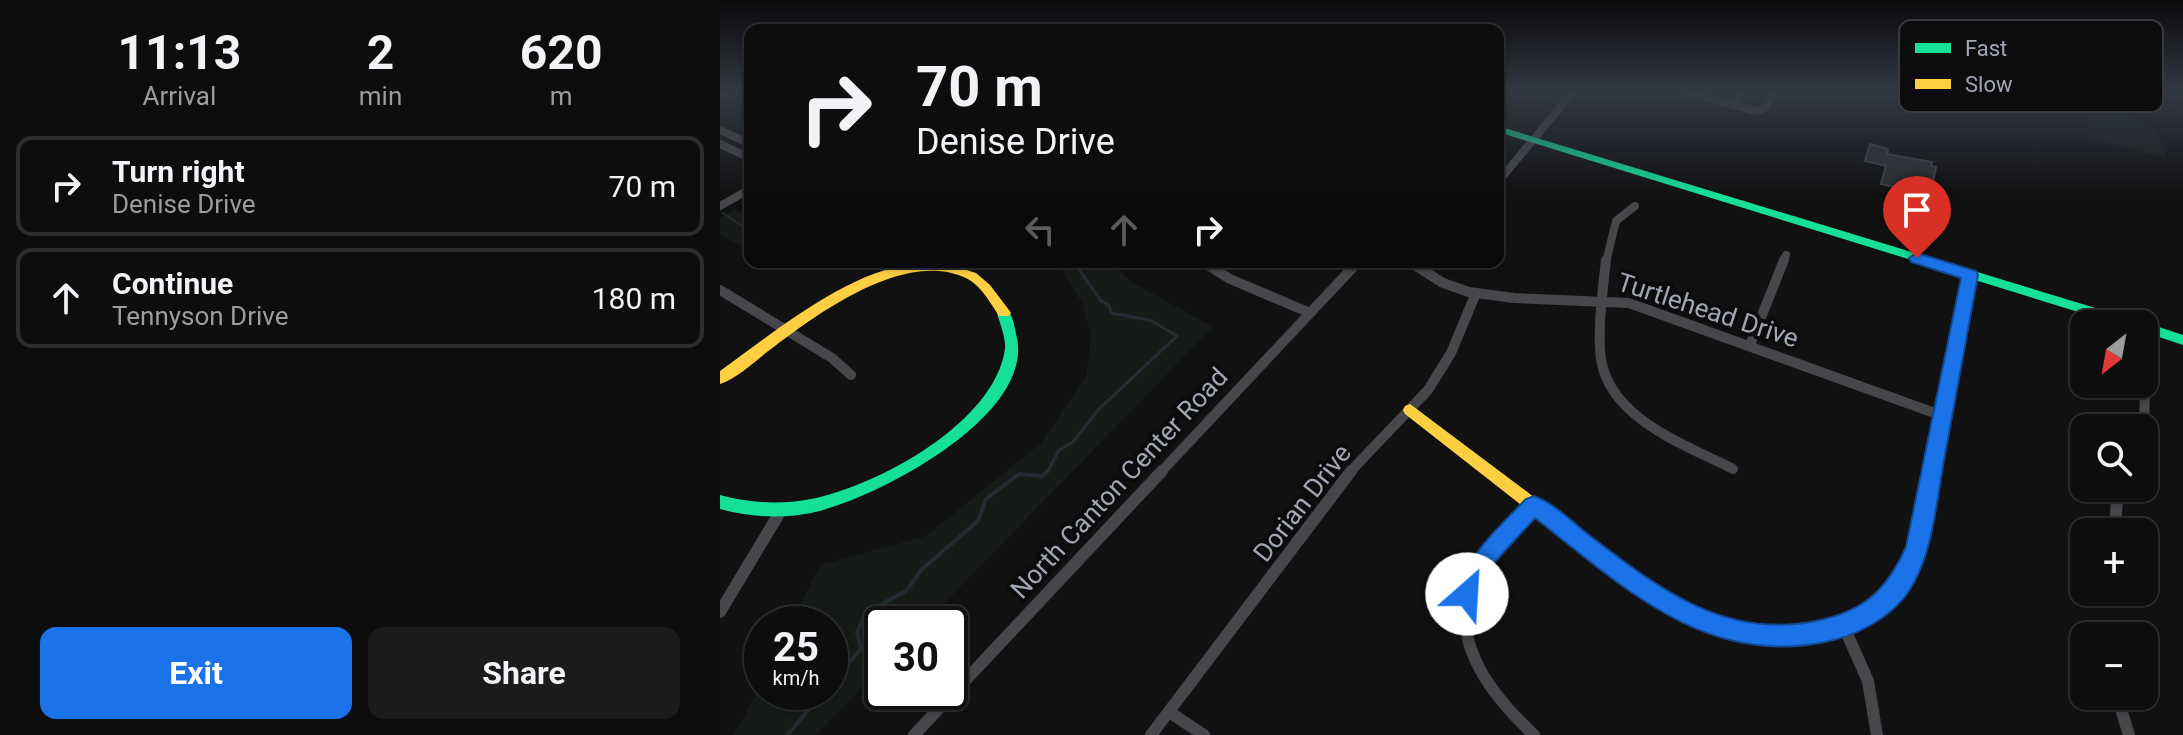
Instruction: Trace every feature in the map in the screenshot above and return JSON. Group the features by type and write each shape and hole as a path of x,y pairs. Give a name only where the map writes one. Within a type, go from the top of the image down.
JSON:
{"street":[{"path":"1504,175 1545,127"},
{"path":"720,130 744,141"},
{"path":"1504,131 2087,310"},
{"path":"720,144 744,155"},
{"path":"720,206 744,192"},
{"path":"1635,206 1621,214 1614,225 1605,299 1603,371 1613,391 1644,419 1733,469"},
{"path":"1750,345 1786,255"},
{"path":"720,379 870,282 902,271 924,268"},
{"path":"720,502 744,508 782,509 851,495 898,475 936,452 968,425 994,394 1008,367 1014,337 1008,313 1001,301 975,278 956,269 944,268"},
{"path":"1213,268 1230,279 1308,312"},
{"name":"North Canton Center Road","path":"914,735 1352,268"},
{"name":"Turtlehead Drive","path":"1420,268 1446,284 1476,293 1505,297 1605,299 1661,313 1943,416"},
{"path":"1410,410 1645,591 1695,618 1733,630 1779,637 1814,635 1844,627 1887,601 1911,566 1970,275"},
{"path":"720,290 832,358 851,375"},
{"name":"Dorian Drive","path":"1151,735 1348,474 1410,410 1443,368 1476,293"},
{"path":"2158,332 2183,340"},
{"path":"1534,505 1477,568 1471,580 1465,610 1467,642 1482,678 1505,708 1534,735"},
{"path":"720,612 782,509"},
{"path":"1844,627 1868,681 1877,735"},
{"path":"2121,710 2129,735"},
{"path":"1169,712 1204,735"}],"shaded area":[{"path":"2087,127 2149,127 2163,145 2166,158 2086,138"},
{"path":"735,209 744,214 744,248 720,235 720,217"},
{"path":"1061,268 1118,268 1130,281 1213,327 942,606 864,606 864,686 848,702 848,606 800,606 820,565 926,536 1041,443 1086,376 1091,336 1083,305"},
{"path":"747,710 840,710 816,735 734,735"}],"building":[{"path":"1870,144 1888,149 1887,154 1932,162 1931,166 1936,167 1930,197 1915,193 1913,202 1892,196 1894,187 1881,184 1886,166 1865,161"}],"waterway":[{"path":"723,213 744,227"},
{"path":"1047,473 1059,450 1073,442 1098,410 1177,336 1150,320 1111,313 1109,305 1101,301 1078,268"},
{"path":"848,664 861,649 857,632 866,613 907,590 921,570 978,521 986,499 1019,474 1042,476 1048,471"},
{"path":"787,735 809,710"}],"traffic: fast":[{"path":"1504,131 2087,310"},
{"path":"1766,635 1812,634 1849,623 1881,600 1911,566 1970,275"},
{"path":"720,502 758,509 810,506 851,494 921,459 956,434 985,407 1005,377 1013,345 1004,313"},
{"path":"2158,332 2183,340"}],"traffic: slow":[{"path":"720,379 805,317 840,296 875,279 909,268"},
{"path":"948,268 972,276 986,288 1004,313"},
{"path":"1410,410 1645,591 1714,624 1766,635"}],"route":[{"path":"1467,594 1471,580 1486,556 1534,505 1645,591 1695,618 1733,630 1779,637 1814,635 1844,627 1887,601 1911,566 1917,548 1970,275 1917,258"}]}
